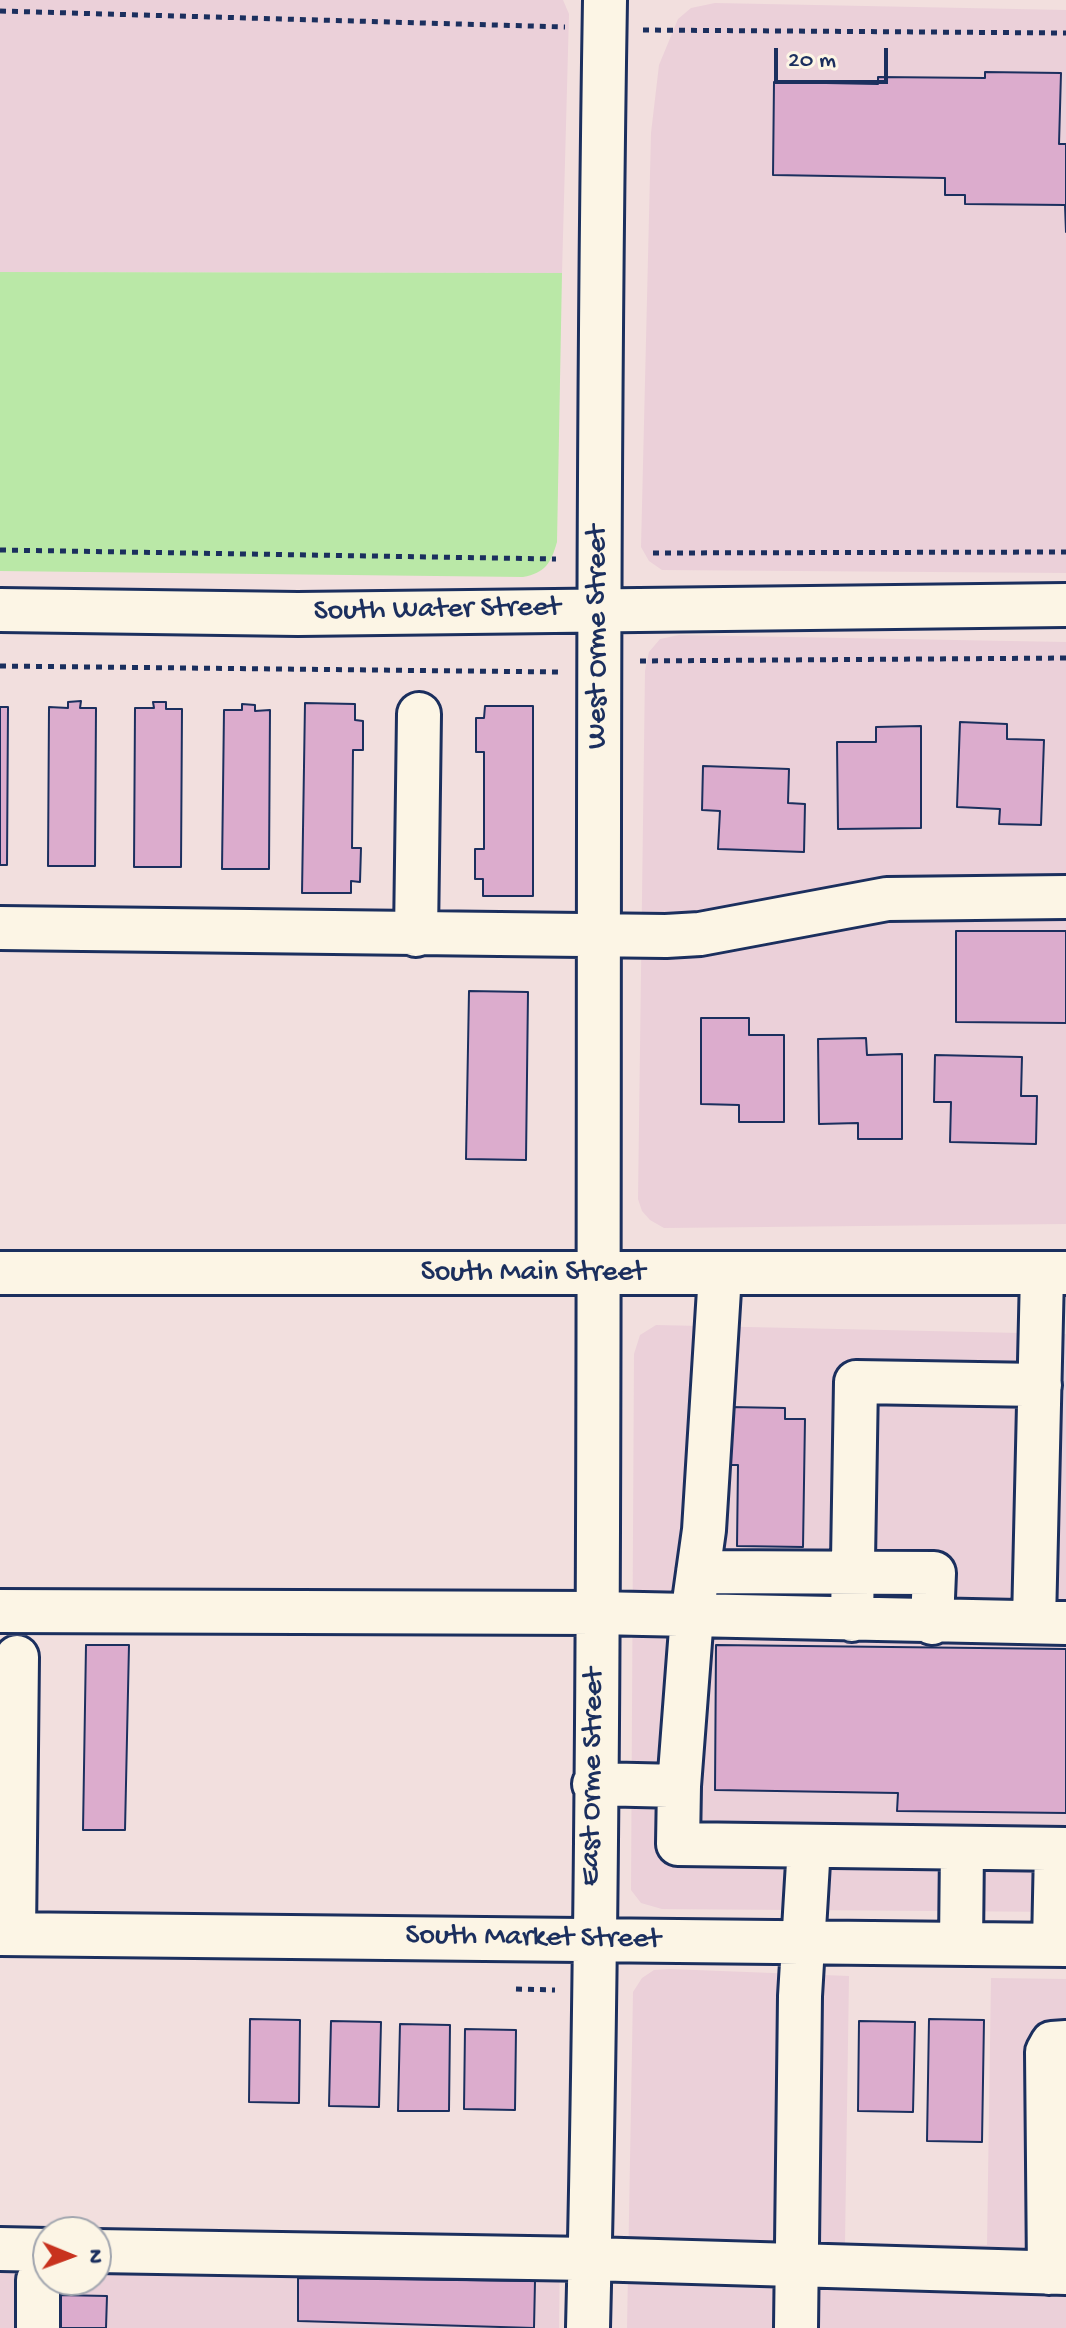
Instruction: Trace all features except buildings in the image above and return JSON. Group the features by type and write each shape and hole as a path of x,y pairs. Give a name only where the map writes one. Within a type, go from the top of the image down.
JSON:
{"street":[{"name":"West Orme Street","path":"599,1274 598,608 605,14"},
{"name":"South Water Street","path":"0,610 298,614 598,608 1066,605"},
{"path":"416,935 419,714"},
{"path":"0,928 598,938 700,934 887,899 1066,897"},
{"name":"South Main Street","path":"0,1273 1054,1274"},
{"name":"East Orme Street","path":"588,2328 599,1274"},
{"path":"720,1274 679,1786 678,1844 1061,1849 1060,1945"},
{"path":"0,1611 596,1613 932,1623 1050,1622 1051,1579 1040,1385 1054,1274"},
{"path":"852,1620 856,1382 1040,1385"},
{"path":"698,1572 934,1573 932,1623"},
{"path":"7,1934 17,1657"},
{"path":"594,1784 679,1786"},
{"path":"796,2328 802,1942 809,1846"},
{"path":"961,1944 962,1848"},
{"name":"South Market Street","path":"7,1934 1060,1945"},
{"path":"112,2251 590,2259 1057,2273 1047,2052 1052,2043 1066,2042"},
{"path":"0,2249 32,2261"},
{"path":"38,2328 41,2296"}],"path":[{"path":"0,11 605,14 1066,33"},
{"path":"0,550 556,559"},
{"path":"653,553 1066,552"},
{"path":"0,666 554,673 662,659 1066,658"},
{"path":"516,1989 560,1990"}],"shaded area":[{"path":"0,0 563,0 569,14 562,273 0,272"},
{"path":"715,3 1066,10 1066,573 662,570 649,561 641,547 651,133 659,65 678,19 691,8"},
{"path":"679,635 1066,642 1066,1224 664,1228 642,1211 638,1199 645,671 649,652 660,639"},
{"path":"656,1325 1066,1334 1066,1912 662,1909 641,1903 631,1890 634,1354 640,1335"},
{"path":"654,1970 849,1976 845,2243 987,2245 991,1978 1066,1979 1066,2328 627,2328 633,1992 642,1978"},
{"path":"0,2236 32,2265 32,2296 112,2296 112,2237 560,2244 559,2328 0,2328"}],"green space":[{"path":"0,272 562,273 557,542 552,556 542,570 523,577 0,571"}]}
